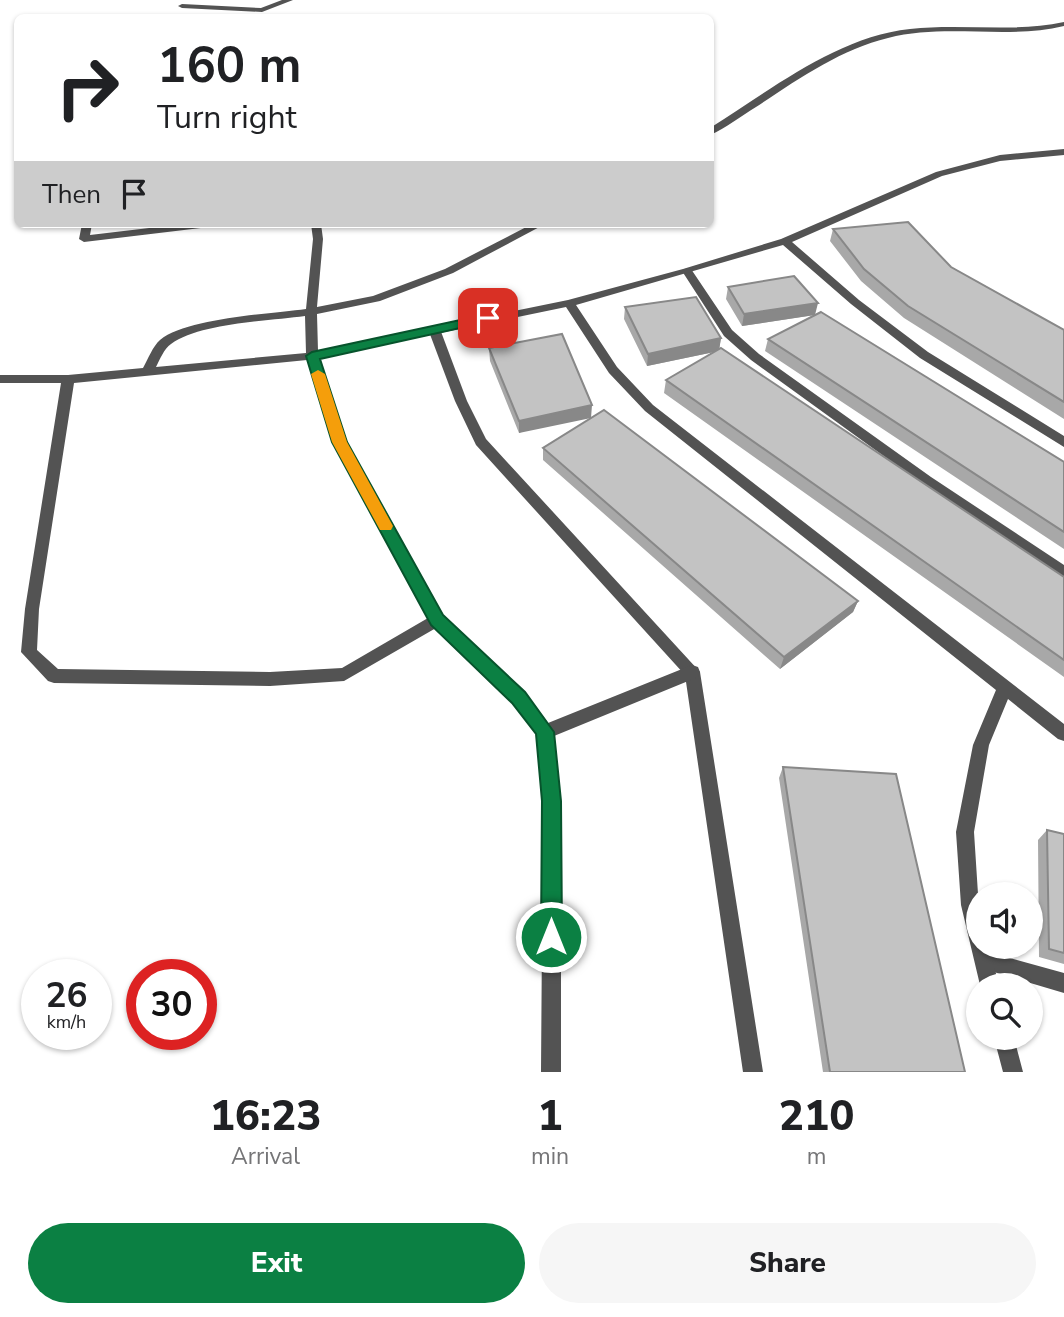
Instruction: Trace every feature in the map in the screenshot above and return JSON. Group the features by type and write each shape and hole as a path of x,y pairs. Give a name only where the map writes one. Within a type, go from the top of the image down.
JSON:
{"street":[{"path":"183,3 262,10 289,0"},
{"path":"714,130 852,47 878,37 909,31 1035,28 1064,24"},
{"path":"0,379 68,379 312,356 569,303 785,241 939,174 1000,158 1064,152"},
{"path":"86,228 84,239 176,228"},
{"path":"317,228 318,239 311,312 312,356 339,442 437,620 519,697 545,732 552,801 551,1072"},
{"path":"147,372 163,343 183,332 376,299 449,271 532,228"},
{"path":"785,241 855,302 924,355 1064,442"},
{"path":"687,271 728,333 755,357 926,480 1064,572"},
{"path":"569,303 613,370 649,408 1064,734"},
{"path":"434,329 461,401 481,442 692,671 753,1072"},
{"path":"68,379 32,609 29,652 54,676 270,679 344,674 437,620"},
{"path":"545,732 692,671"},
{"path":"968,882 965,832 981,745 1005,688"},
{"path":"998,959 1064,983"},
{"path":"1007,1050 1013,1072"}],"building":[{"path":"908,222 951,267 1064,330 1064,402 908,306 864,269 833,229"},
{"path":"794,276 818,303 744,314 728,287"},
{"path":"696,297 721,338 648,354 625,307"},
{"path":"821,312 1064,462 1064,532 768,339"},
{"path":"562,334 592,405 519,421 489,348"},
{"path":"721,348 1064,577 1064,660 666,380"},
{"path":"604,410 858,601 784,657 543,448"},
{"path":"783,767 896,774 965,1072 830,1072"},
{"path":"1047,830 1064,834 1064,953 1049,949"}],"slow traffic":[{"path":"318,374 339,442 385,526"}],"route":[{"path":"488,318 312,356 339,442 437,620 519,697 545,732 552,801 551,937"}]}
